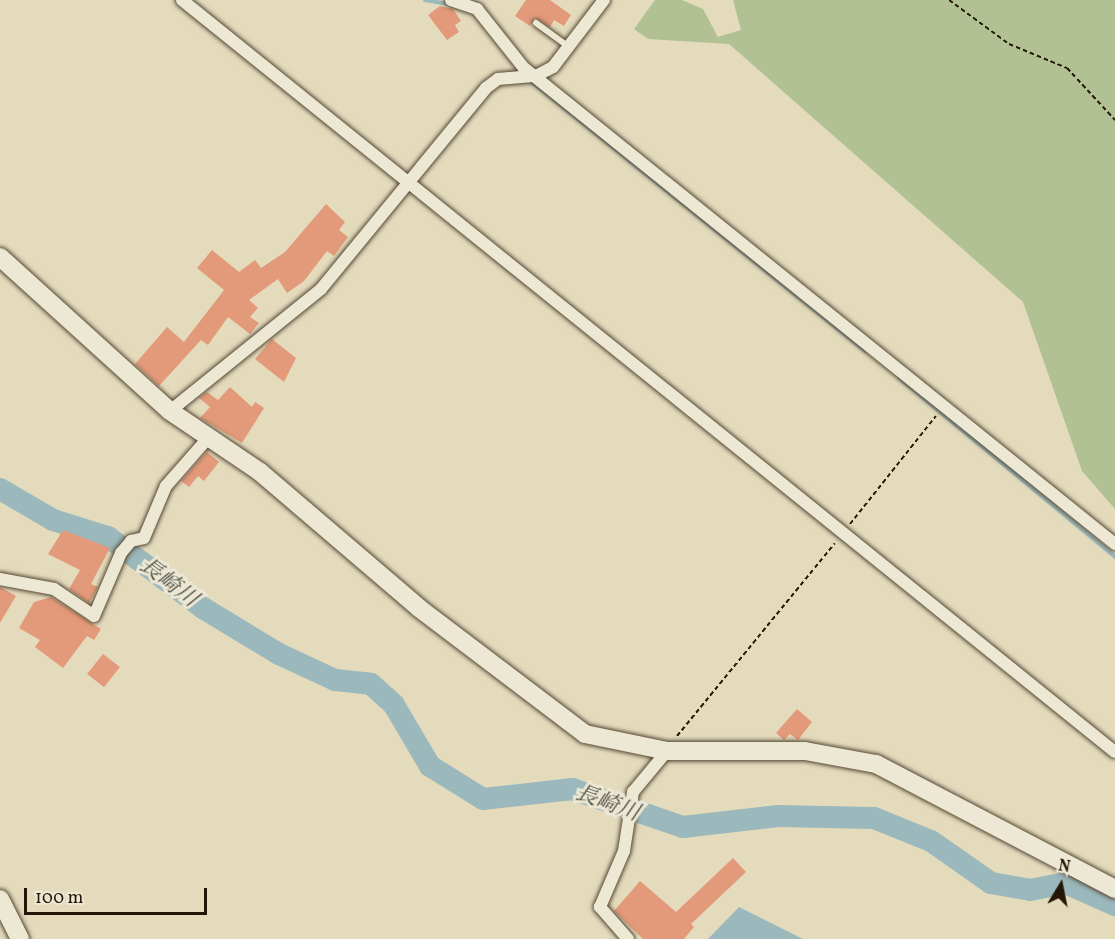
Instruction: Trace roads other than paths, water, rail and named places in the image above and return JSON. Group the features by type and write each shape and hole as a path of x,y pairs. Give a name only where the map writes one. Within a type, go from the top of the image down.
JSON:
{"street":[{"path":"182,0 410,180 1115,752"},
{"path":"451,0 477,9 528,76 1115,544"},
{"path":"170,411 321,289 486,88 498,79 528,76 553,67 603,0"},
{"path":"0,257 170,411 260,472 559,719 623,745 667,751 805,752 876,764 1115,890"},
{"path":"0,579 54,589 94,616 122,553 131,541 144,538 166,486 208,438"},
{"path":"628,939 600,914 600,907 624,851 628,810 633,792 667,751"},
{"path":"0,899 20,939"}],"lane":[{"path":"536,23 569,46"}],"water":[{"path":"739,907 803,939 708,939"}],"waterway":[{"path":"425,0 448,4"},
{"path":"528,79 865,351"},
{"path":"899,378 1115,557"},
{"name":"長崎川","path":"0,489 53,520 108,537 203,608 279,654 335,680 371,684 394,705 430,766 483,799 572,789 683,827 778,816 874,818 931,841 991,883 1030,890 1065,883 1115,905"}]}
